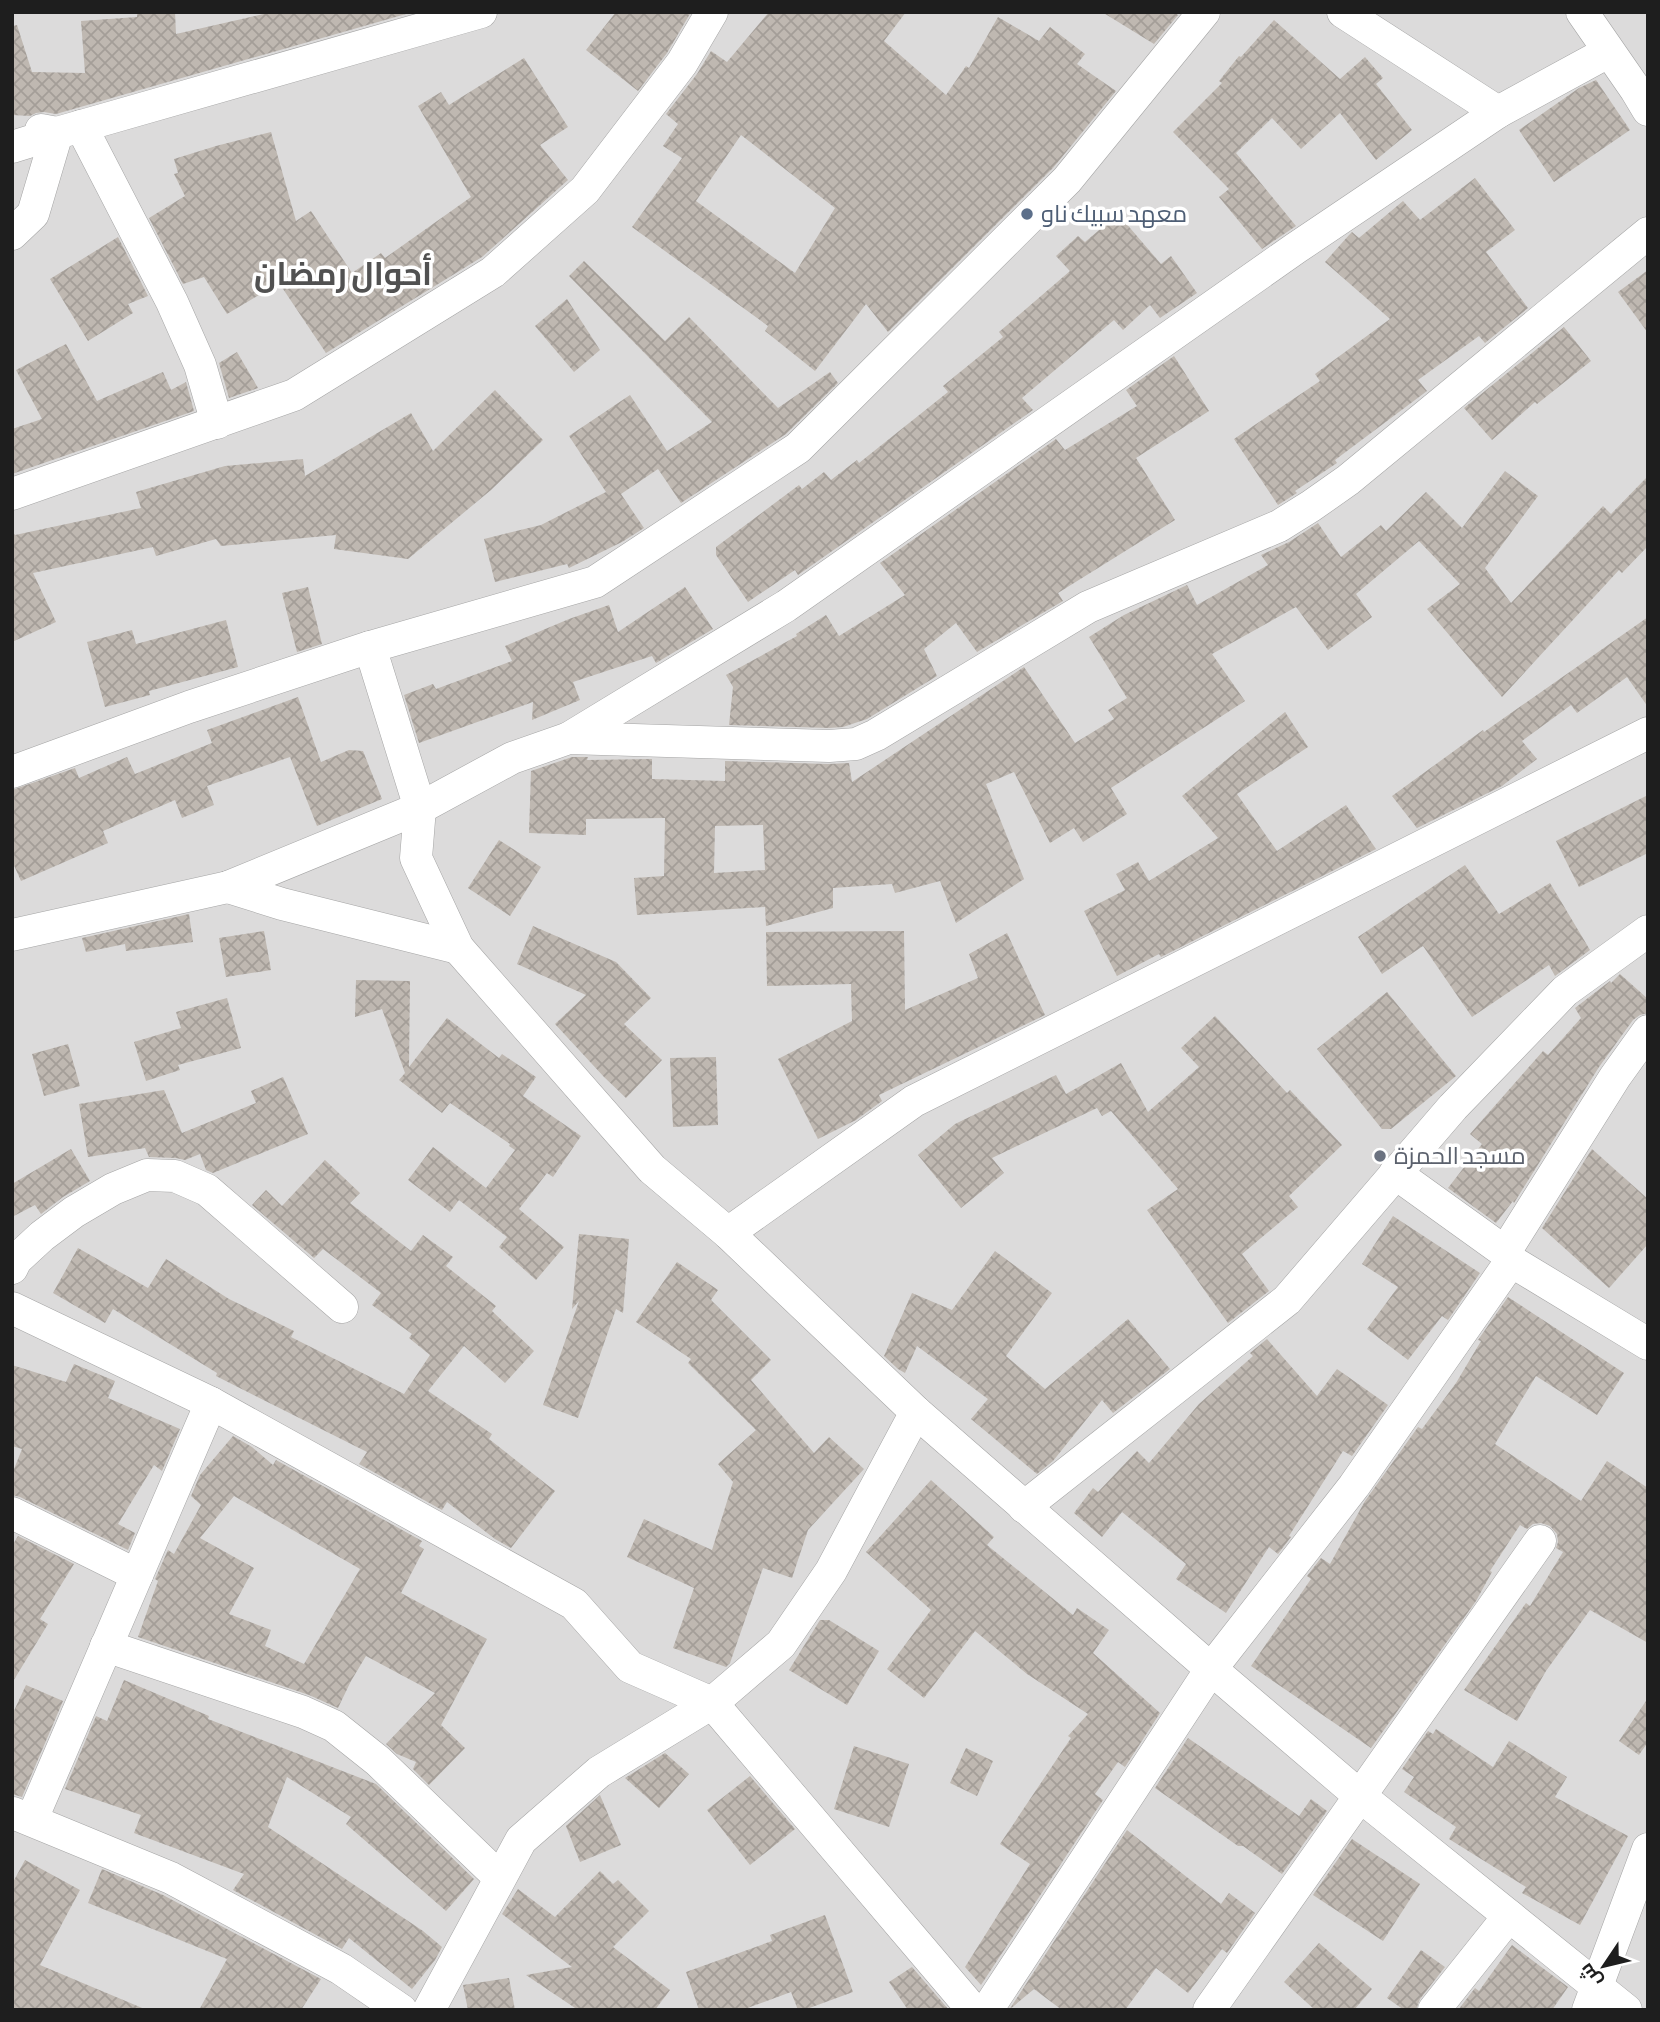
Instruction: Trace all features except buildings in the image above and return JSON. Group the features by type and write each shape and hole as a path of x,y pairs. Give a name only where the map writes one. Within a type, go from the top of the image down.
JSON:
{"street":[{"path":"12,147 481,12"},
{"path":"12,494 294,396 493,272 585,190 682,63 712,12"},
{"path":"12,772 189,707 370,647 595,582 799,448 1067,180 1204,12"},
{"path":"1343,12 1498,112"},
{"path":"1581,12 1608,52 1644,94"},
{"path":"12,935 228,887 420,808 512,758 569,738 786,606 1296,248 1498,112 1608,52"},
{"path":"12,126 69,129"},
{"path":"12,234 33,214 69,129"},
{"path":"69,129 172,302 200,365 217,424"},
{"path":"569,738 829,746 856,744 876,735 1088,607 1279,526 1311,506 1359,471 1648,233"},
{"path":"370,647 420,808 416,858 458,948 652,1169 728,1233 916,1412 1360,1796 1509,1916 1593,1999 1626,2010"},
{"path":"728,1233 914,1101 1648,733"},
{"path":"228,887 282,904 458,948"},
{"path":"1024,1507 1287,1300 1453,1107 1564,991 1648,931"},
{"path":"988,2010 1211,1669 1354,1486 1508,1257 1615,1077 1648,1031"},
{"path":"1395,1173 1508,1257 1648,1344"},
{"path":"12,1268 16,1260 42,1236 103,1195 147,1175 175,1177 207,1190 342,1307"},
{"path":"12,1308 211,1403 574,1604 630,1667 712,1703 973,2010"},
{"path":"211,1403 106,1646 22,1816 171,1878 341,1969 401,2010"},
{"path":"429,2010 521,1840 599,1772 712,1703 780,1644 831,1572 916,1412"},
{"path":"12,1513 137,1575"},
{"path":"1209,2010 1541,1541"},
{"path":"106,1646 303,1712 334,1726 378,1761 499,1877"},
{"path":"1593,1999 1648,1849"},
{"path":"1434,2010 1509,1916"}],"shaded area":[{"path":"12,12 1648,12 1648,2010 12,2010"}],"place":[{"name":"معهد سبيك ناو","path":"1027,214"},
{"name":"مسجد الحمزة","path":"1380,1156"}],"district":[{"name":"أحوال رمضان","path":"343,274"}]}
